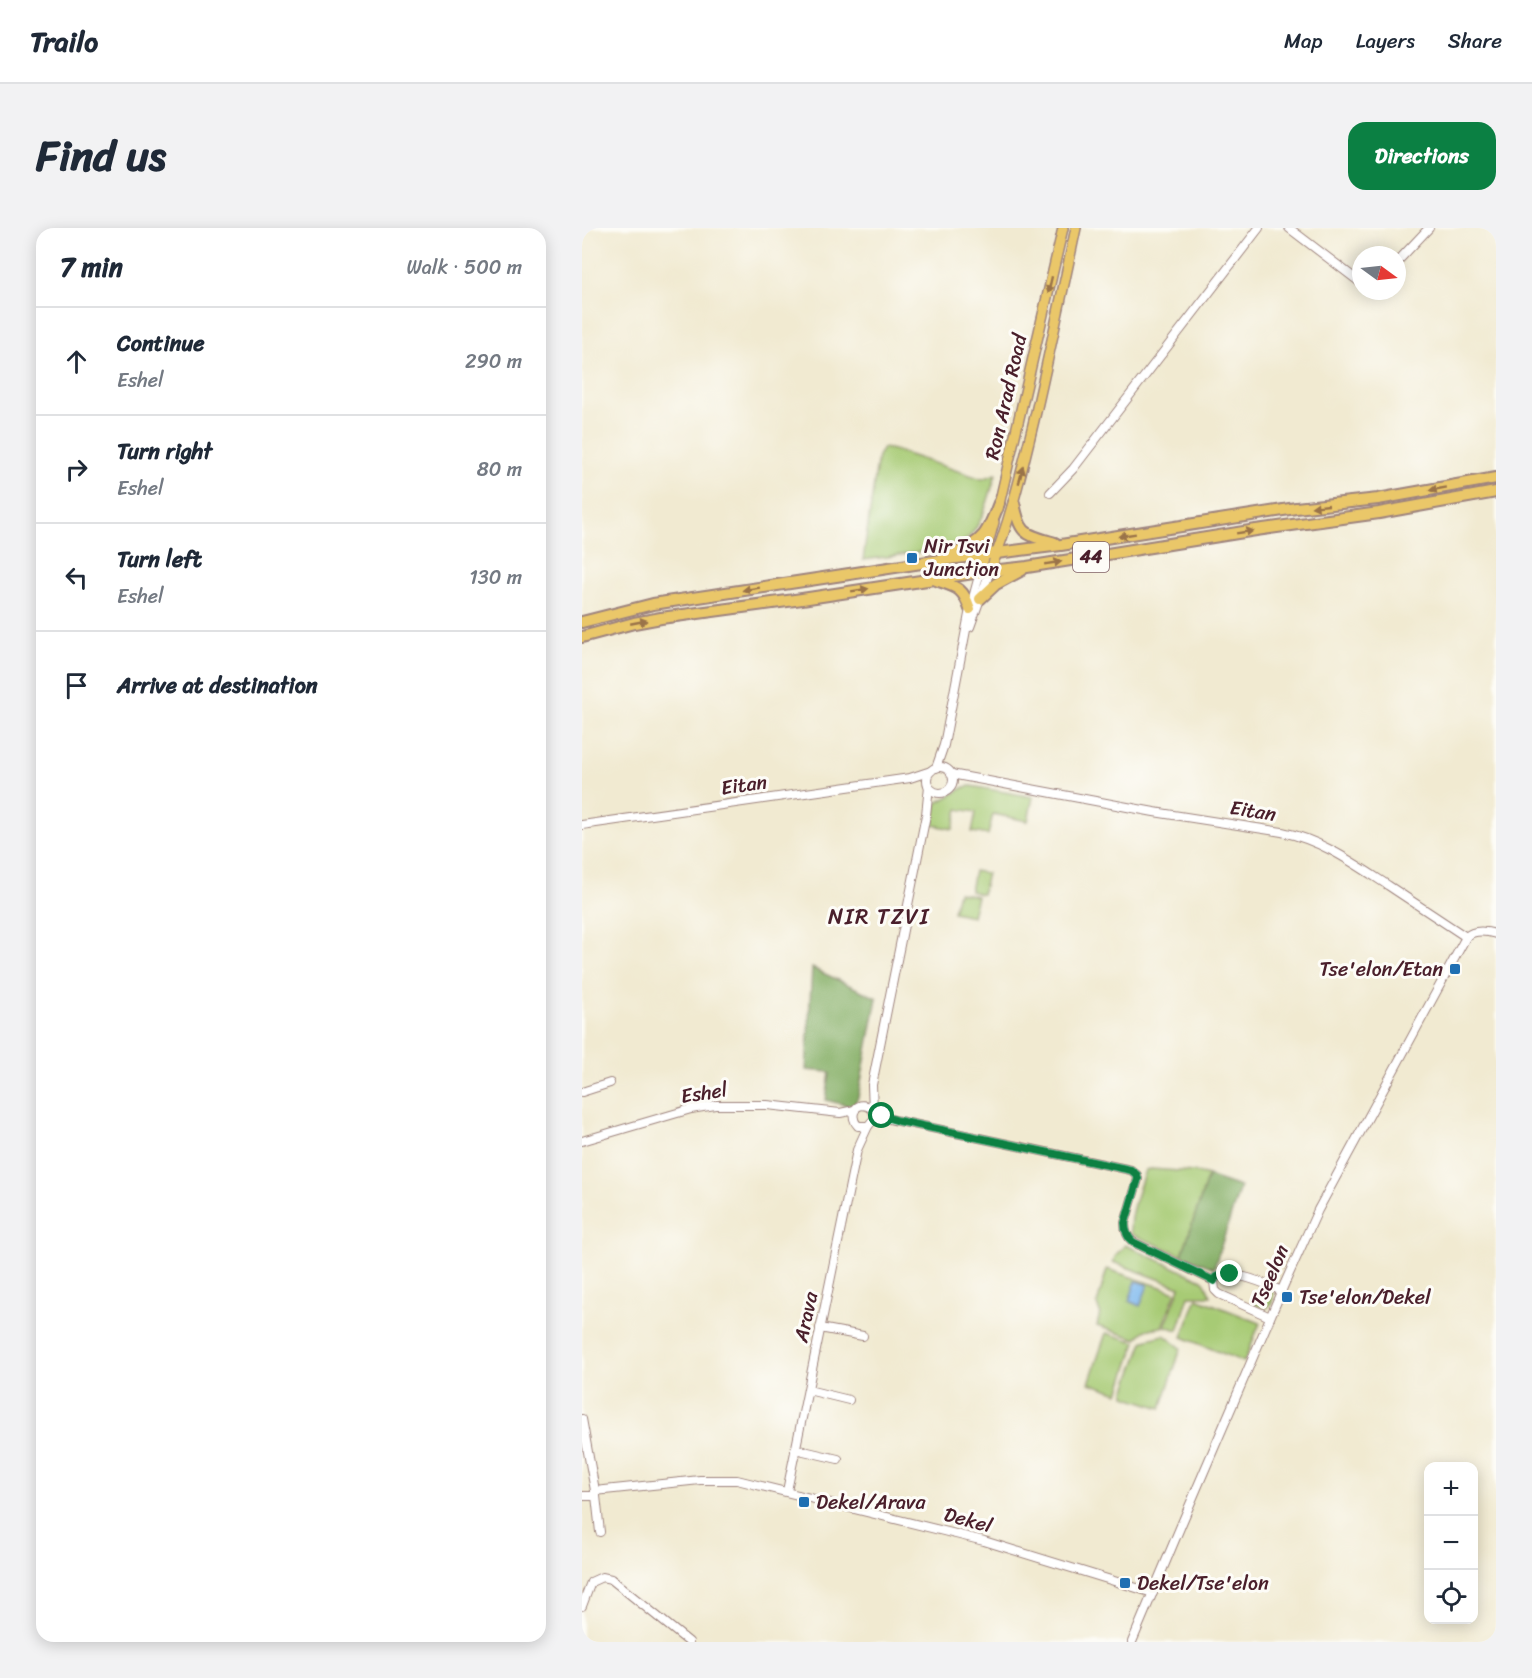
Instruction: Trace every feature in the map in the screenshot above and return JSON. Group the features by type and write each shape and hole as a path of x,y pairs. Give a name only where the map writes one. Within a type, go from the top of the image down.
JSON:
{"highway":[{"name":"44","path":"582,622 653,604 941,560 1061,545 1296,508 1378,499 1496,478"},
{"name":"44","path":"582,637 661,618 985,571 1027,567 1256,530 1379,513 1496,492"},
{"path":"941,560 971,547 985,535 991,526 999,503"},
{"path":"1014,503 1020,526 1025,532 1032,537 1061,545"},
{"path":"980,599 996,584 1027,567"},
{"path":"933,579 959,589 964,594 970,609"}],"main road":[{"name":"Ron Arad Road","path":"985,571 986,554 1063,228"},
{"name":"Ron Arad Road","path":"985,571 998,552 1014,503 1052,346 1076,228"}],"street":[{"path":"1050,493 1073,469 1259,228"},
{"path":"1289,228 1352,276"},
{"path":"1406,253 1430,228"},
{"path":"962,651 980,599 985,571"},
{"path":"870,1125 874,1118 872,1085 926,815 928,778 944,745 970,609 985,571"},
{"path":"926,815 936,797 952,783 945,761 944,745"},
{"path":"933,770 941,767 950,773"},
{"name":"Eitan","path":"582,825 910,778 933,770"},
{"name":"Eitan","path":"950,773 976,780 1302,837 1331,849 1354,863 1466,938"},
{"name":"Eitan","path":"910,778 929,785"},
{"name":"Eitan","path":"946,790 962,782 976,780"},
{"path":"929,785 936,792 946,790"},
{"path":"1466,938 1472,932 1496,934"},
{"name":"Tseelon","path":"1132,1642 1270,1317 1326,1194 1466,938"},
{"path":"582,1092 610,1083"},
{"path":"872,1085 864,1102 853,1115 855,1122 862,1127 899,1121"},
{"name":"Eshel","path":"582,1142 690,1109 715,1105 767,1105 835,1113 855,1122"},
{"path":"858,1108 866,1106 887,1118 899,1121 1131,1170 1138,1179 1125,1223 1129,1238 1214,1281"},
{"name":"Eshel","path":"835,1113 858,1108"},
{"name":"Arava","path":"787,1491 857,1150 858,1133 855,1122"},
{"name":"Arava","path":"857,1150 870,1125"},
{"path":"1270,1317 1219,1294 1215,1290 1214,1281 1216,1277 1240,1275 1282,1291"},
{"path":"820,1328 863,1336"},
{"path":"808,1390 849,1400"},
{"path":"582,1419 600,1532"},
{"path":"795,1449 838,1459"},
{"name":"Dekel","path":"582,1496 718,1479 737,1480 984,1541 1153,1593"},
{"path":"582,1606 591,1582 602,1577 610,1579 689,1642"}],"green space":[{"path":"883,448 982,479 996,474 982,517 968,538 950,546 863,560 878,456"},
{"path":"971,786 1033,797 1028,821 993,814 988,835 972,832 976,812 958,809 953,829 933,825 937,803"},
{"path":"974,871 987,873 982,894 970,891"},
{"path":"958,892 977,896 972,916 953,912"},
{"path":"812,968 877,998 858,1097 853,1107 826,1100 830,1072 806,1070"},
{"path":"1145,1170 1194,1172 1208,1176 1182,1255 1131,1234 1132,1211 1137,1193"},
{"path":"1208,1176 1240,1187 1214,1268 1182,1255"},
{"path":"1125,1245 1205,1283 1211,1296 1189,1296 1178,1330 1165,1326 1180,1287 1113,1262"},
{"path":"1107,1269 1176,1292 1162,1327 1145,1331 1137,1339 1097,1326 1100,1313 1097,1304"},
{"path":"1260,1287 1273,1293 1272,1302 1266,1308 1253,1304"},
{"path":"1197,1298 1260,1323 1244,1362 1182,1337"},
{"path":"1106,1333 1136,1342 1119,1393 1089,1383"},
{"path":"1164,1335 1181,1348 1161,1408 1125,1396 1125,1392 1143,1342"}],"water":[{"path":"1136,1281 1148,1285 1140,1306 1129,1301"}],"place":[{"name":"Nir Tsvi Junction","path":"912,558"},
{"name":"Tse'elon/Etan","path":"1455,969"},
{"name":"Tse'elon/Dekel","path":"1287,1297"},
{"name":"Dekel/Arava","path":"804,1502"},
{"name":"Dekel/Tse'elon","path":"1125,1583"}],"district":[{"name":"NIR TZVI","path":"879,916"}],"route":[{"path":"882,1116 1131,1170 1138,1179 1125,1223 1126,1234 1129,1238 1214,1281 1216,1277 1230,1274"}]}
